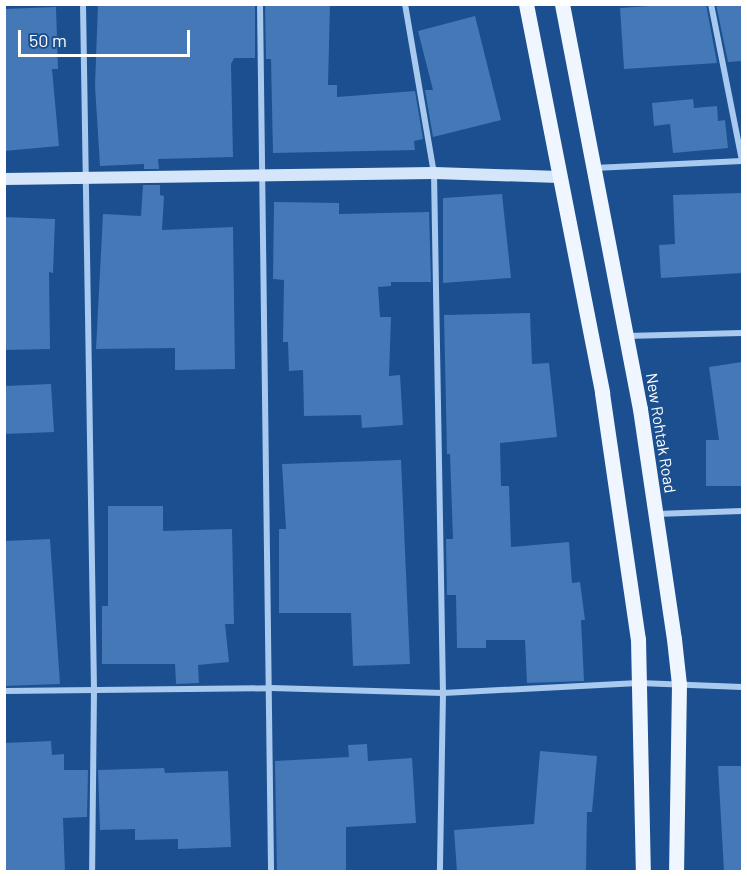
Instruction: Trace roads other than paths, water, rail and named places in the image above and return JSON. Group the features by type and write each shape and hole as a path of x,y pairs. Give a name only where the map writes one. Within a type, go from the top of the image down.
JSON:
{"main road":[{"path":"526,4 602,393 638,639 643,872"},
{"name":"New Rohtak Road","path":"562,4 626,336 656,514 679,684 676,872"}],"street":[{"path":"83,4 94,690 92,872"},
{"path":"260,4 271,688 271,872"},
{"path":"405,4 434,173 443,693 440,872"},
{"path":"594,168 742,160 711,4"},
{"path":"4,179 261,178 434,173 559,177"},
{"path":"626,336 742,333"},
{"path":"656,514 742,511"},
{"path":"4,691 271,688 443,693 639,683 742,687"}]}
